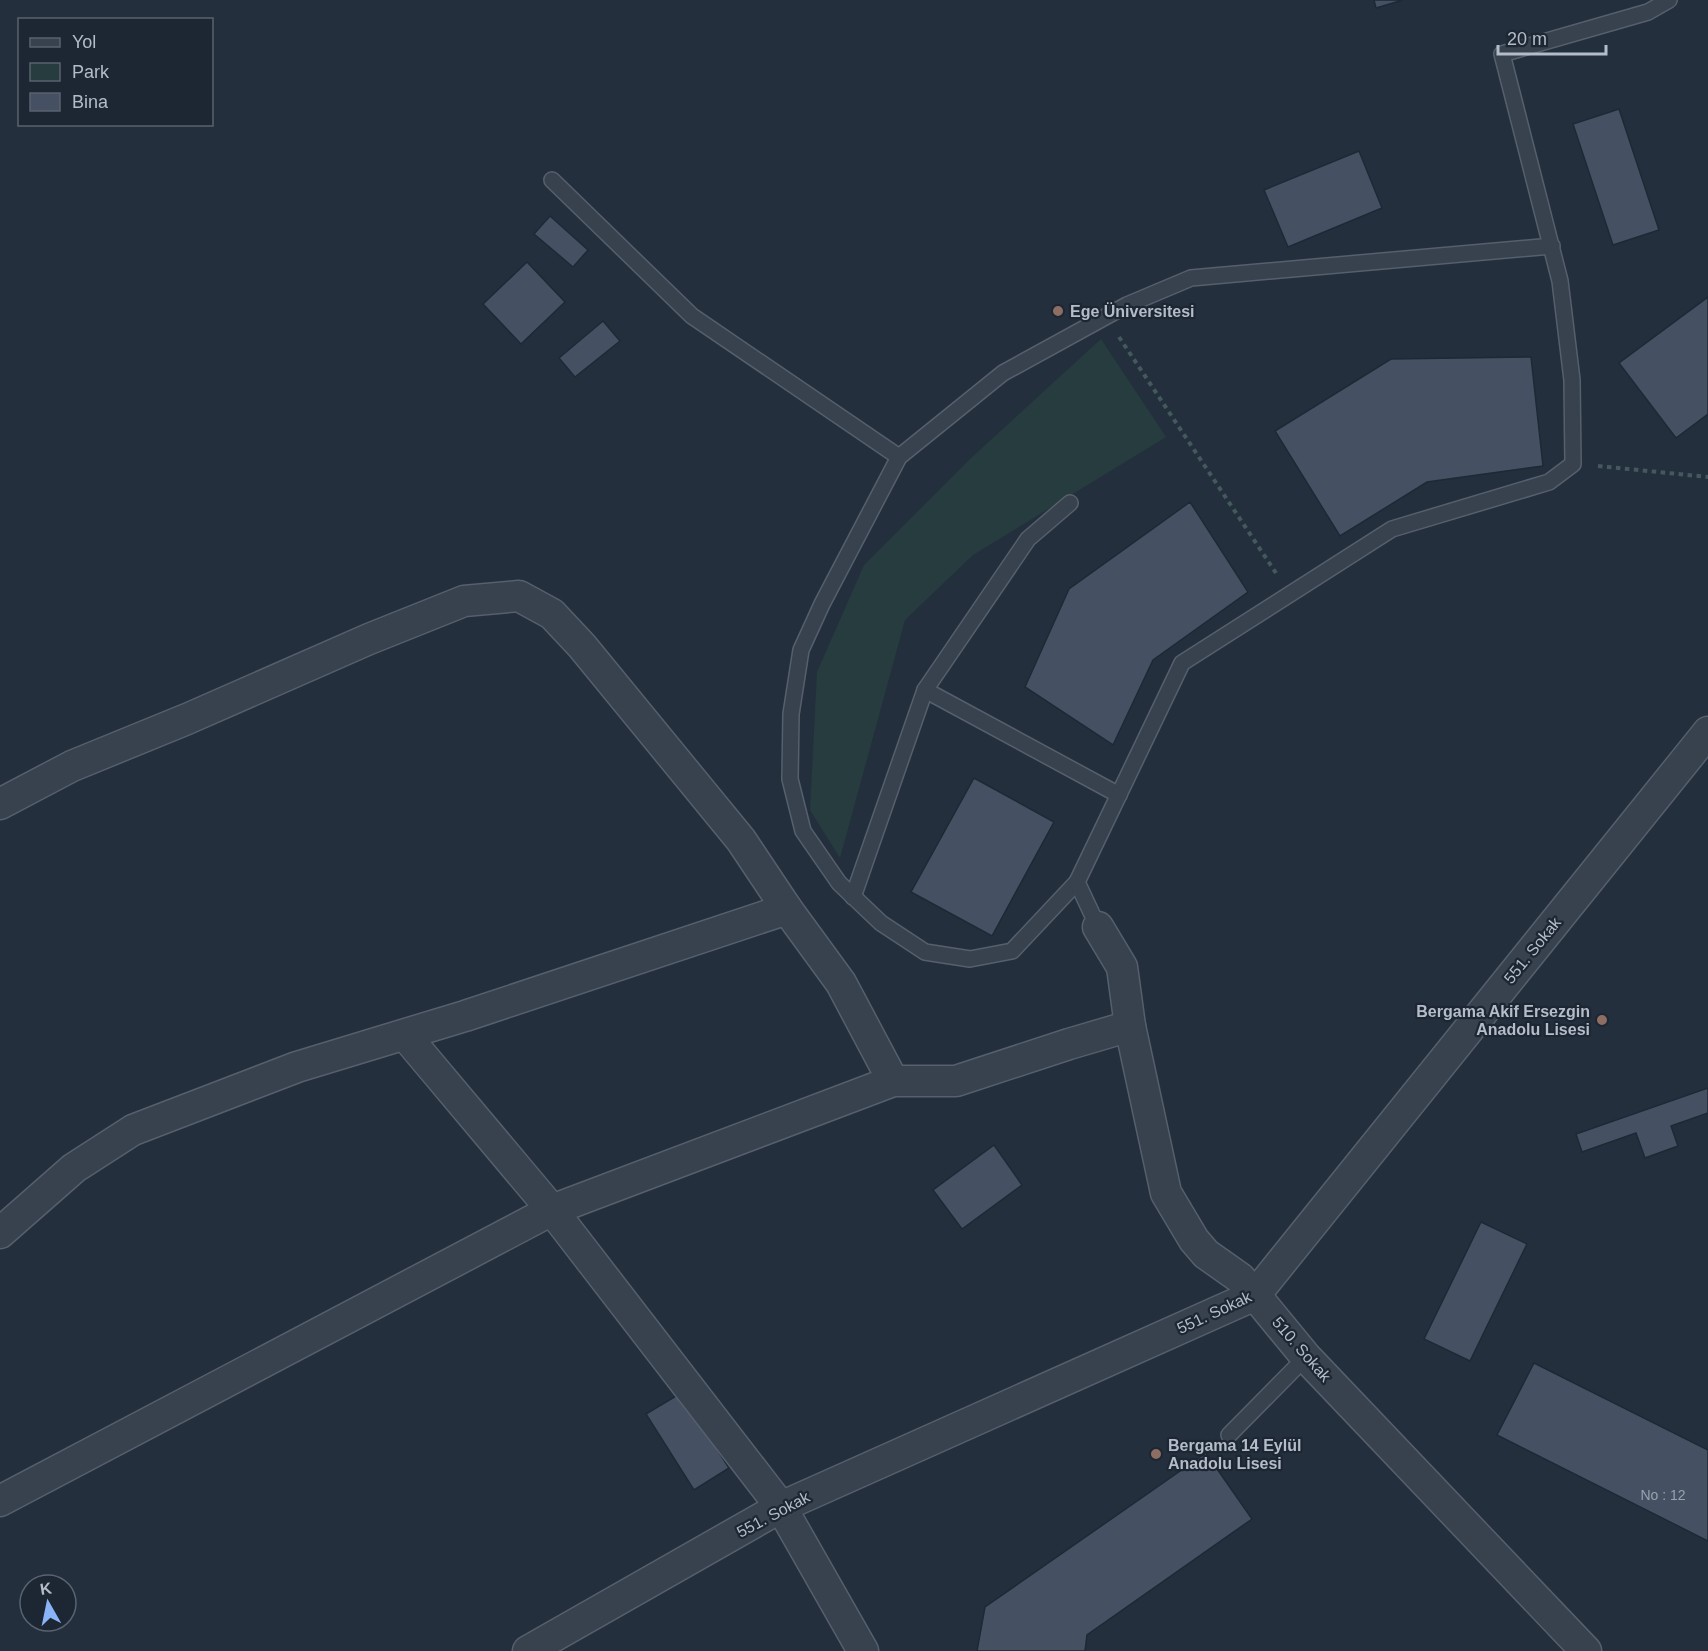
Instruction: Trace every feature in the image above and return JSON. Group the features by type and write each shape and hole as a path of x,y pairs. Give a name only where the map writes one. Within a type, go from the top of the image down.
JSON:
{"street":[{"path":"0,804 72,766 187,719 369,639 464,601 519,597 552,614 582,646 741,840 787,909 841,982 893,1081"},
{"name":"551. Sokak","path":"528,1651 781,1507 1255,1294 1708,732"},
{"path":"0,1232 74,1168 133,1130 297,1067 405,1035 787,909"},
{"name":"510. Sokak","path":"1098,927 1122,967 1130,1026 1166,1193 1194,1240 1206,1254 1240,1278 1306,1357 1586,1651"},
{"path":"0,1501 552,1210 893,1081 956,1082 1130,1026"},
{"path":"405,1035 552,1210 781,1507 863,1651"}],"lane":[{"path":"1552,246 1191,278 1126,305 1003,373 899,457 822,604 801,650 791,714 790,779 803,831 839,883 881,923 925,952 970,959 1012,951 1077,882 1182,663 1392,529 1549,482 1573,464 1572,380 1560,281 1552,246 1502,54 1648,12 1669,0"},
{"path":"552,180 692,316 899,457"},
{"path":"853,897 925,690 1028,539 1070,503"},
{"path":"925,690 1119,795"},
{"path":"1077,882 1098,927"},
{"path":"1229,1435 1306,1357"}],"path":[{"path":"1105,317 1290,595"},
{"path":"1573,464 1708,477"}],"green space":[{"path":"1101,339 1166,437 973,555 905,620 840,858 810,810 817,672 864,565 971,458"}],"building":[{"path":"1374,0 1403,0 1376,8"},
{"path":"1619,109 1659,230 1613,245 1573,124"},
{"path":"1359,151 1382,208 1288,247 1264,190"},
{"path":"550,216 588,250 573,267 534,234"},
{"path":"527,262 565,302 521,344 483,304"},
{"path":"1708,297 1708,414 1676,438 1619,363"},
{"path":"603,321 620,341 575,377 559,358"},
{"path":"1531,357 1543,466 1427,482 1340,536 1275,431 1391,359"},
{"path":"1190,502 1248,592 1153,660 1113,745 1025,687 1069,589"},
{"path":"974,778 1054,822 992,936 911,892"},
{"path":"1708,1088 1708,1113 1671,1126 1678,1146 1645,1158 1636,1133 1582,1152 1576,1134"},
{"path":"994,1145 1022,1185 962,1229 933,1190"},
{"path":"1481,1222 1527,1244 1470,1361 1424,1339"},
{"path":"1534,1363 1708,1450 1708,1541 1497,1435"},
{"path":"681,1393 729,1468 694,1490 646,1414"},
{"name":"Bergama 14 Eylül Anadolu Lisesi","path":"1206,1453 1252,1519 1087,1635 1085,1651 977,1651 985,1607"}],"place":[{"name":"Ege Üniversitesi","path":"1058,311"},
{"name":"Bergama Akif Ersezgin Anadolu Lisesi","path":"1602,1020"},
{"name":"Bergama 14 Eylül Anadolu Lisesi","path":"1156,1454"}]}
